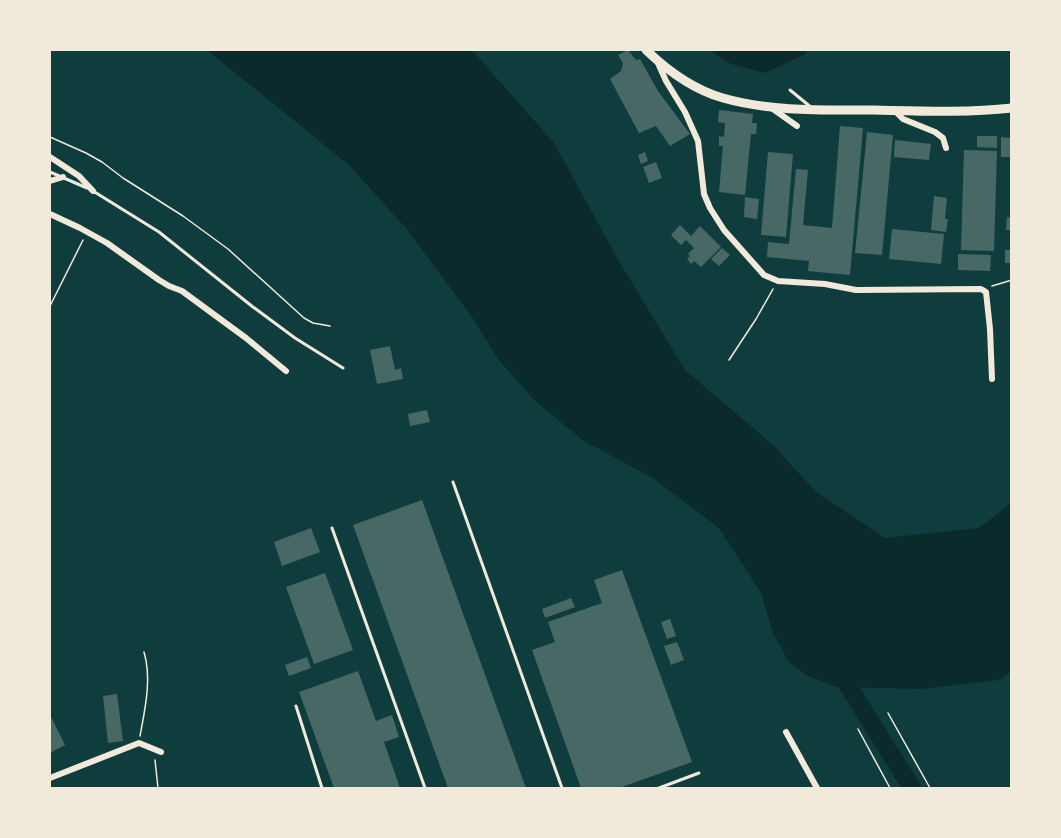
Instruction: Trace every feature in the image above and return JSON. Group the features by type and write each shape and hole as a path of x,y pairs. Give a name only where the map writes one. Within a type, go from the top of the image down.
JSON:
{"main road":[{"path":"646,50 673,73 696,87 722,98 772,108 895,111 986,111 1011,108"}],"street":[{"path":"657,60 698,141 704,194 710,208 724,230 764,275 778,281 825,284 856,290 981,289 986,292 993,379"},
{"path":"772,108 797,126"},
{"path":"895,111 903,119 935,132 943,138 946,148"},
{"path":"50,157 79,176 93,191"},
{"path":"50,181 63,177"},
{"path":"50,214 86,231 169,286 182,291 286,371"},
{"path":"786,732 817,789"},
{"path":"50,778 139,743 162,753"}],"lane":[{"path":"790,90 815,110"},
{"path":"50,172 93,191 159,232 253,307 295,338 343,368"},
{"path":"453,482 562,789"},
{"path":"332,528 425,789"},
{"path":"296,706 322,789"},
{"path":"659,789 699,773"}],"path":[{"path":"50,137 102,162 183,216 228,249 304,318 313,323 330,326"},
{"path":"50,306 86,231"},
{"path":"981,289 1011,280"},
{"path":"729,360 778,281"},
{"path":"139,743 147,685 147,665 144,652"},
{"path":"888,713 930,789"},
{"path":"858,729 890,789"},
{"path":"154,749 158,789"}],"water":[{"path":"207,50 469,50 476,55 554,143 620,263 685,370 773,445 815,491 885,538 979,528 1011,503 1011,672 999,680 920,689 837,687 808,676 789,662 773,633 761,593 719,528 653,478 584,441 535,401 498,359 472,317 405,227 349,165"},
{"path":"709,50 804,50 806,54 765,73 731,64"}],"building":[{"path":"628,50 636,60 640,59 658,91 690,134 670,146 656,126 639,133 610,79 621,71 623,63 618,55"},
{"path":"719,110 753,114 752,123 757,123 756,134 751,134 745,195 719,192 723,146 719,146 719,136 724,137 725,123 718,122"},
{"path":"840,126 863,128 850,275 808,271 809,261 767,257 768,242 789,244 796,169 808,170 803,225 832,228"},
{"path":"867,132 893,135 882,255 855,253"},
{"path":"977,136 997,136 997,148 977,147"},
{"path":"1001,137 1012,138 1012,157 1001,157"},
{"path":"895,140 931,144 929,160 894,157"},
{"path":"964,150 997,151 994,251 961,250"},
{"path":"645,152 648,161 641,164 638,155"},
{"path":"768,152 793,154 786,237 761,235"},
{"path":"656,162 662,178 649,183 643,167"},
{"path":"934,196 947,198 946,232 931,230"},
{"path":"745,197 759,199 757,219 744,217"},
{"path":"1007,217 1012,218 1012,230 1006,230"},
{"path":"680,225 691,236 700,226 721,247 701,267 694,261 691,264 687,259 690,256 688,254 694,248 686,240 681,245 671,235"},
{"path":"892,229 944,234 941,264 889,259"},
{"path":"722,248 730,255 719,266 711,259"},
{"path":"1005,250 1012,250 1012,263 1005,263"},
{"path":"958,254 991,255 990,271 958,270"},
{"path":"390,346 395,370 401,368 403,379 377,384 370,350"},
{"path":"427,410 430,422 410,426 408,414"},
{"path":"422,500 526,788 448,788 353,525"},
{"path":"311,528 320,552 282,566 274,542"},
{"path":"622,570 692,762 619,788 581,788 532,650 555,642 548,622 602,603 594,580"},
{"path":"325,573 353,650 314,664 286,587"},
{"path":"571,598 575,607 545,618 542,609"},
{"path":"670,619 676,636 667,639 661,622"},
{"path":"677,642 684,660 671,665 664,646"},
{"path":"307,657 311,668 289,676 285,665"},
{"path":"358,671 376,721 392,715 399,737 384,742 400,788 334,788 299,692"},
{"path":"117,694 123,741 108,743 103,696"},
{"path":"50,715 65,745 50,753"}],"waterway":[{"path":"837,668 912,788"}]}
